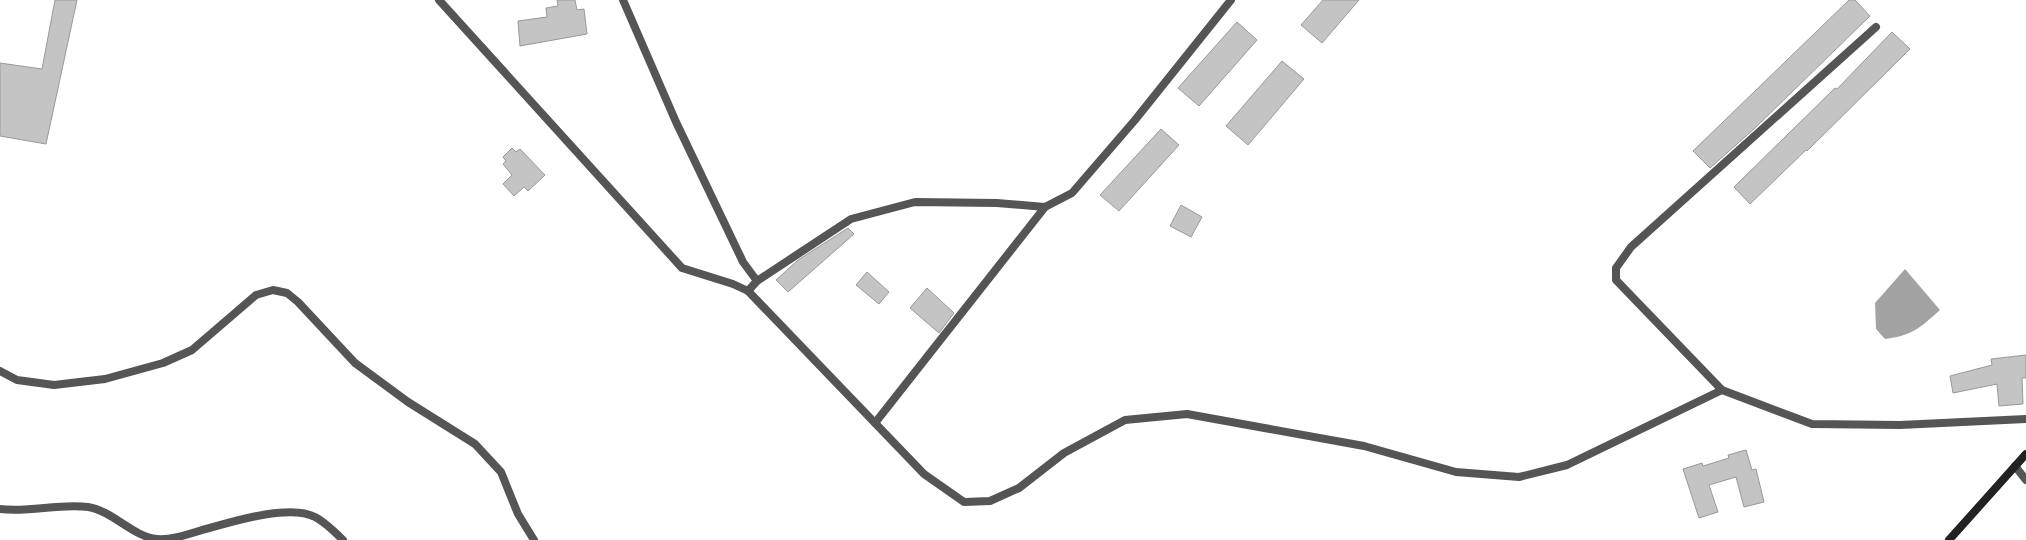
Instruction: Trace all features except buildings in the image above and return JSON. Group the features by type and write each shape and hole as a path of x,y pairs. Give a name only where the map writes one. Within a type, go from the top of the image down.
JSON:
{"street":[{"path":"439,0 682,268 733,284 748,291 924,474 964,502 990,501 1019,488 1064,453 1125,420 1187,414 1364,446 1456,472 1519,477 1567,465 1722,390"},
{"path":"623,0 676,122 739,255 757,281"},
{"path":"875,423 1045,207 1072,193 1135,120 1231,0"},
{"path":"1876,27 1631,247 1616,268 1616,280 1722,390 1812,424 1900,425 2026,419"},
{"path":"748,291 757,281 851,219 915,202 997,202 1045,207"},
{"path":"0,371 17,380 54,385 105,379 163,363 192,350 256,295 273,290 287,293 298,302 354,363 408,402 475,444 501,472 518,514 534,540"},
{"path":"1948,540 2026,454"},
{"path":"2015,466 2026,480"},
{"path":"0,510 88,508 106,513 136,531 156,539 185,535 245,518 293,511 315,516 343,540"}],"shaded area":[{"path":"1905,269 1940,310 1916,330 1902,336 1885,339 1876,329 1875,303"}]}
